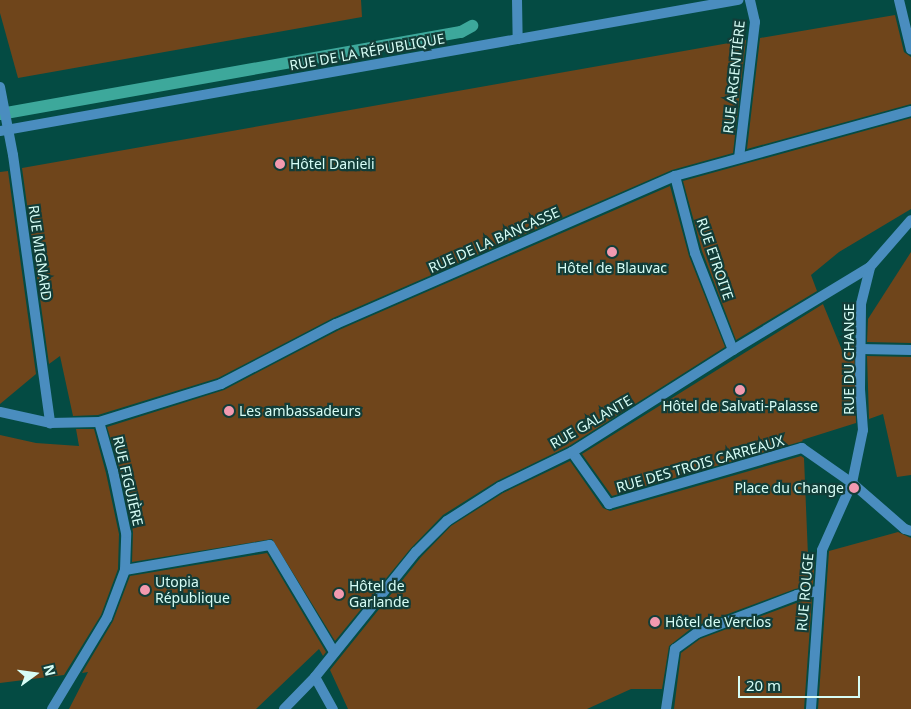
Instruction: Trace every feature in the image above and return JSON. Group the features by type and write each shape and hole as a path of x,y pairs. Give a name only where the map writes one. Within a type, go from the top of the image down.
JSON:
{"street":[{"path":"517,0 518,39"},
{"name":"RUE DE LA RÉPUBLIQUE","path":"4,130 738,0"},
{"name":"RUE ARGENTIÈRE","path":"739,158 755,22 750,0"},
{"path":"899,0 911,50"},
{"name":"RUE MIGNARD","path":"0,87 4,130 50,422"},
{"name":"RUE DE LA BANCASSE","path":"0,412 50,422 99,422 220,384 336,324 675,176 911,111"},
{"name":"RUE ETROITE","path":"675,176 695,253 732,350"},
{"name":"RUE DU CHANGE","path":"852,483 863,430 860,349 861,304 870,267 911,220"},
{"name":"RUE GALANTE","path":"284,709 315,677 416,552 447,521 500,487 572,452 732,350 870,267"},
{"path":"860,349 911,350"},
{"name":"RUE FIGUIÈRE","path":"52,709 106,618 125,570 126,533 113,471 99,422"},
{"name":"RUE DES TROIS CARREAUX","path":"572,452 609,504 802,448 852,483"},
{"path":"852,483 905,529 911,531"},
{"name":"RUE ROUGE","path":"811,709 822,550 852,483"},
{"path":"125,570 270,545 334,652"},
{"path":"666,709 675,649 697,633 797,595 818,591"},
{"path":"315,677 333,709"}],"building":[{"path":"0,0 361,0 362,17 18,78 0,13"},
{"path":"895,15 904,52 911,57 911,104 747,149 760,38"},
{"path":"746,40 733,153 672,170 333,318 218,378 98,415 73,416 60,356 49,364 22,168"},
{"path":"911,118 911,209 839,252 811,275 817,291 736,340 702,251 683,181"},
{"path":"8,171 36,374 0,404 0,172"},
{"path":"670,186 689,256 725,347 569,446 497,481 443,515 411,548 335,641 272,539 132,562 133,532 120,470 107,427 224,390 339,330"},
{"path":"911,252 911,343 867,342 868,319"},
{"path":"823,304 844,355 854,340 856,423 803,441 612,496 582,454"},
{"path":"867,356 911,357 911,475 897,477 883,414 869,419"},
{"path":"76,429 94,429 119,534 118,569 101,615 64,675 0,683 0,435 36,443 79,446"},
{"path":"801,456 804,458 808,556 815,555 813,585 795,589 693,627 669,646 662,689 631,689 587,709 348,709 330,670 421,557 451,526 503,493 570,461 603,508 610,511"},
{"path":"898,532 911,538 911,709 818,709 829,551"},
{"path":"267,553 326,652 323,656 319,649 256,709 69,709 88,672 82,673 113,621 130,576"},
{"path":"812,599 804,709 674,709 681,653 700,639 799,602"}],"waterway":[{"path":"0,114 461,32 472,26"}],"place":[{"name":"Hôtel Danieli","path":"280,164"},
{"name":"Hôtel de Blauvac","path":"612,252"},
{"name":"Hôtel de Salvati-Palasse","path":"740,390"},
{"name":"Les ambassadeurs","path":"229,411"},
{"name":"Place du Change","path":"854,488"},
{"name":"Utopia République","path":"145,590"},
{"name":"Hôtel de Garlande","path":"339,594"},
{"name":"Hôtel de Verclos","path":"655,622"}]}
